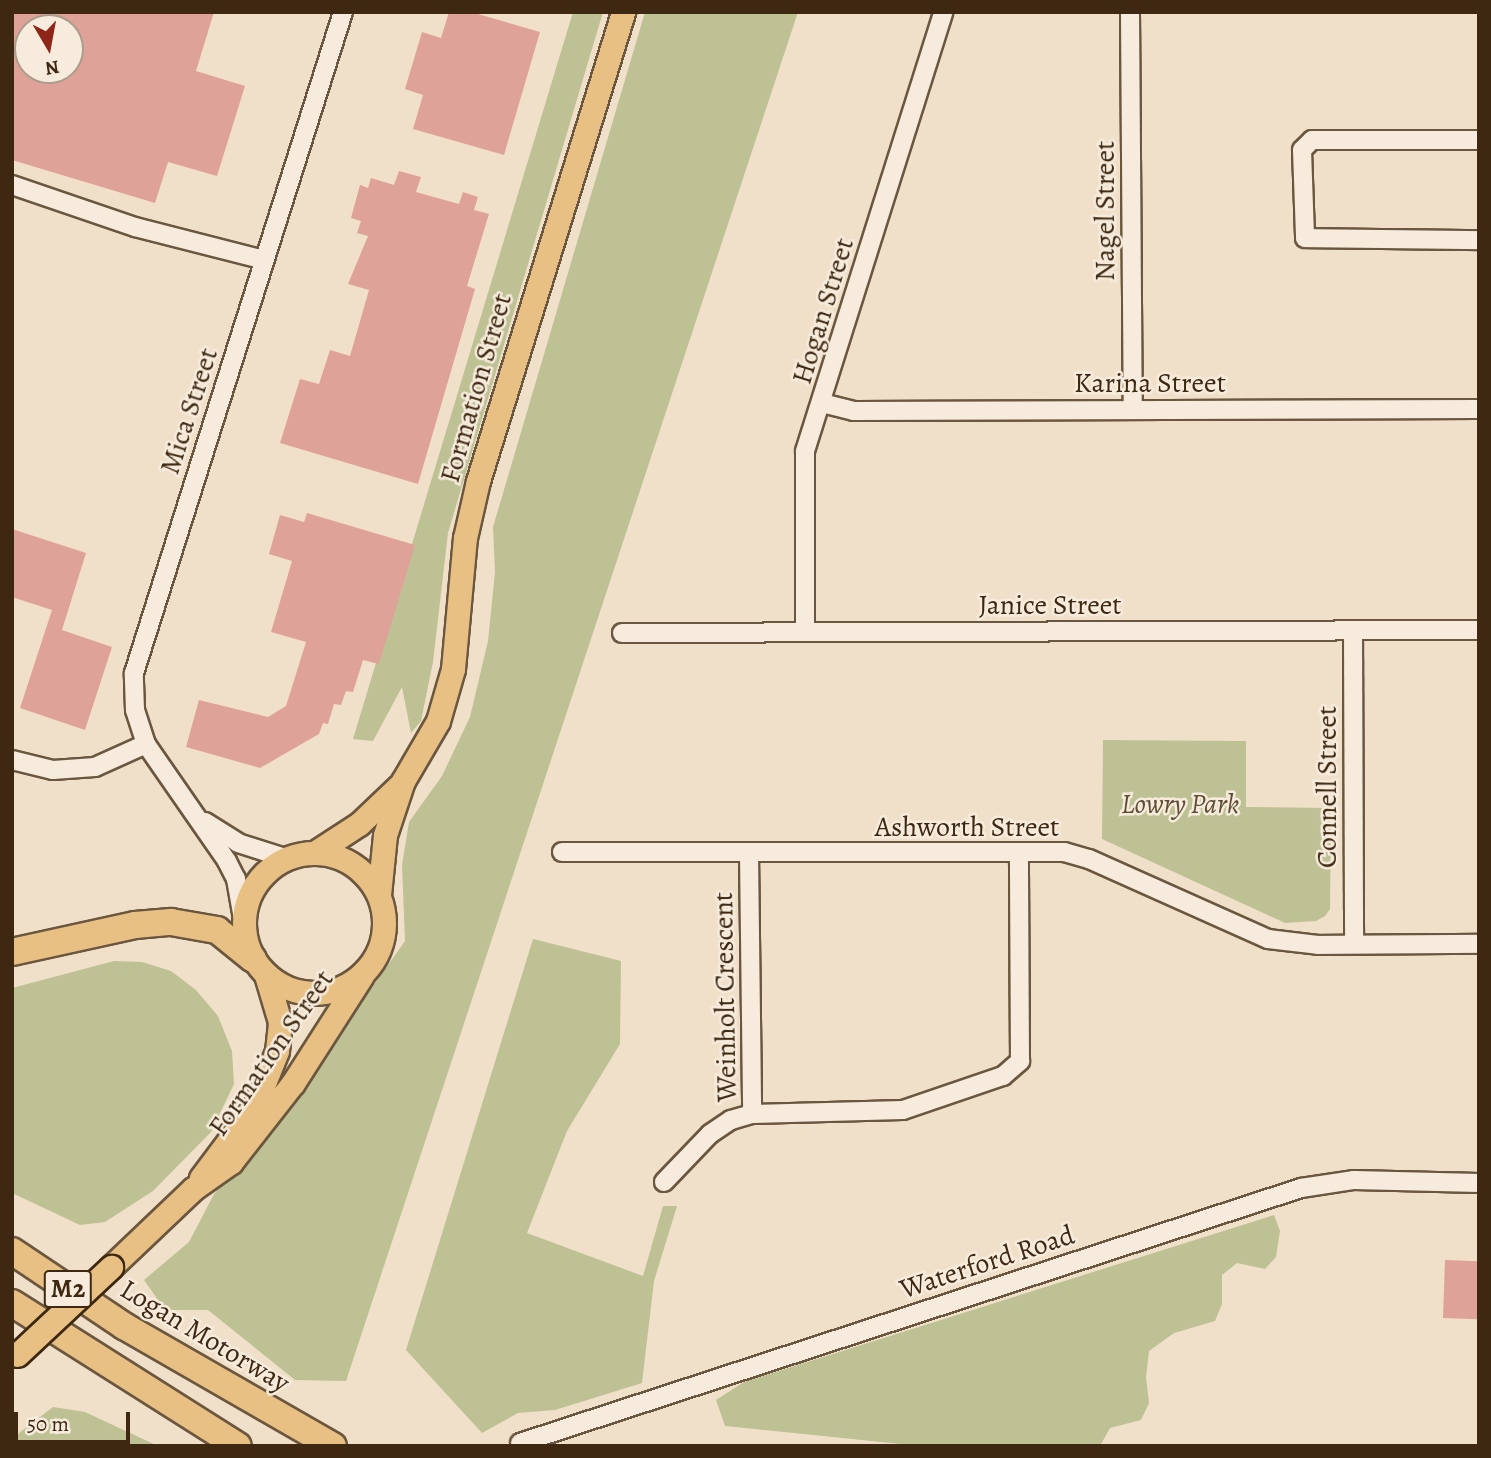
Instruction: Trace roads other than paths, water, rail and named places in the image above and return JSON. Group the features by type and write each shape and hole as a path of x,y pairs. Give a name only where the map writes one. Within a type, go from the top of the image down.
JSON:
{"highway":[{"path":"12,952 135,925 171,922 217,930 259,967"},
{"path":"12,1235 152,1338"},
{"name":"Logan Motorway","path":"12,1251 124,1326 152,1338 333,1446"},
{"name":"M2","path":"13,1303 238,1446"}],"main road":[{"name":"Formation Street","path":"379,895 385,835 403,781 438,721 453,669 465,538 478,481 623,12"},
{"name":"Formation Street","path":"316,852 359,824 403,781"},
{"path":"316,852 354,864 379,895 383,937 362,974 345,986 304,993 259,967 243,919 255,883 285,858 316,852"},
{"name":"Formation Street","path":"193,1189 255,1106 268,1078 280,1022 259,967"},
{"name":"Formation Street","path":"14,1360 193,1189 231,1162 263,1125 334,1023 362,974"}],"street":[{"name":"Mica Street","path":"243,919 236,879 146,744 135,710 134,673 343,12"},
{"name":"Hogan Street","path":"805,632 805,451 943,12"},
{"name":"Nagel Street","path":"1130,12 1133,410"},
{"path":"1479,140 1312,140 1302,150 1302,204 1303,231 1306,238 1315,240 1479,240"},
{"path":"12,185 135,227 264,260"},
{"name":"Karina Street","path":"822,403 854,411 1479,409"},
{"name":"Connell Street","path":"1353,630 1354,944"},
{"name":"Janice Street","path":"622,633 1479,630"},
{"path":"12,760 53,770 95,767 146,744"},
{"name":"Mica Street","path":"196,816 238,843 285,858"},
{"name":"Ashworth Street","path":"562,852 1064,852 1089,859 1268,939 1354,944 1479,944"},
{"name":"Weinholt Crescent","path":"749,854 752,1114 903,1110 1003,1076 1020,1061 1019,852"},
{"path":"664,1182 710,1134 752,1114"},
{"name":"Waterford Road","path":"520,1443 553,1430 1301,1188 1354,1180 1479,1183"}],"park label":[{"name":"Lowry Park","path":"1180,804"}]}
